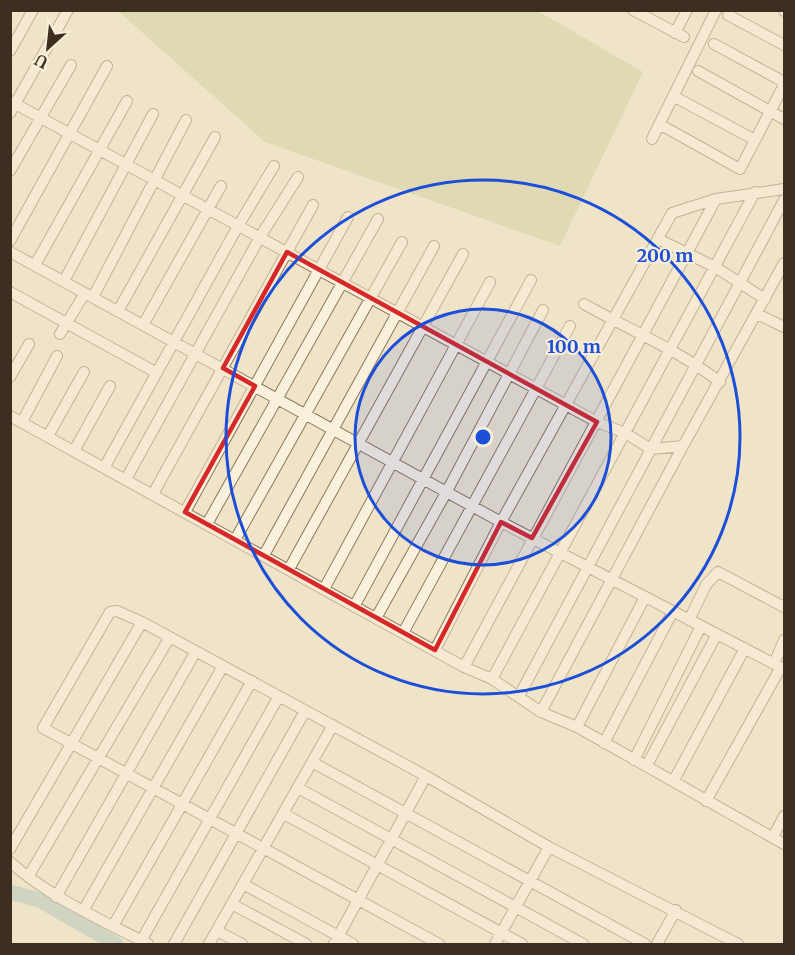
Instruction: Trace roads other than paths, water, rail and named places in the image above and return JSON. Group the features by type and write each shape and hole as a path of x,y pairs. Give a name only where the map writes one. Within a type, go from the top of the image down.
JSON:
{"street":[{"path":"10,51 33,10"},
{"path":"68,10 12,106 41,117 597,422 625,433 651,449 683,446"},
{"path":"639,12 680,35 687,10"},
{"path":"651,139 717,10"},
{"path":"728,15 784,45"},
{"path":"659,124 740,169 784,84 714,44"},
{"path":"10,171 70,65"},
{"path":"10,241 71,134 106,66"},
{"path":"698,71 784,119"},
{"path":"673,96 755,140"},
{"path":"35,266 127,101"},
{"path":"64,281 153,114"},
{"path":"60,334 89,295 156,180 186,120"},
{"path":"118,311 215,137"},
{"path":"104,468 238,226 274,166"},
{"path":"126,479 260,237 298,177"},
{"path":"143,325 221,186"},
{"path":"435,650 501,522 672,213 716,199 784,189"},
{"path":"492,679 755,192"},
{"path":"464,667 716,199"},
{"path":"519,696 784,200"},
{"path":"153,494 313,205"},
{"path":"185,512 348,218"},
{"path":"207,524 378,219"},
{"path":"658,239 715,267 741,282 765,300"},
{"path":"235,540 402,242"},
{"path":"264,555 434,246"},
{"path":"10,252 586,568 780,667"},
{"path":"289,570 463,254"},
{"path":"541,712 784,263"},
{"path":"355,605 531,280"},
{"path":"324,590 490,282"},
{"path":"10,292 157,373"},
{"path":"584,304 643,338 671,349 720,382"},
{"path":"376,618 447,491 543,309"},
{"path":"757,314 784,327"},
{"path":"403,633 570,326"},
{"path":"10,377 29,344"},
{"path":"22,422 57,356"},
{"path":"48,436 84,372"},
{"path":"74,451 110,386"},
{"path":"10,416 464,667 492,679 541,712 577,727 634,760 647,765 784,844"},
{"path":"689,620 706,585 718,572 784,607"},
{"path":"577,727 645,597"},
{"path":"439,945 43,728 108,614 115,610 142,622 426,776 549,847 676,910 738,945"},
{"path":"604,743 673,611"},
{"path":"10,849 142,622"},
{"path":"634,760 701,626"},
{"path":"647,765 717,634"},
{"path":"28,877 170,637"},
{"path":"706,801 780,667 784,640"},
{"path":"674,780 745,648"},
{"path":"56,897 196,651"},
{"path":"83,910 223,666"},
{"path":"113,926 252,681"},
{"path":"10,862 56,897 144,943 279,696"},
{"path":"174,945 305,711"},
{"path":"209,945 333,725"},
{"path":"312,762 645,945"},
{"path":"336,940 426,776"},
{"path":"298,788 583,945"},
{"path":"284,814 522,945"},
{"path":"773,837 784,816"},
{"path":"495,945 549,847"},
{"path":"243,884 336,940 353,945"},
{"path":"232,904 306,945"},
{"path":"657,945 676,910"},
{"path":"217,930 242,945"}],"waterway":[{"path":"10,892 39,900 116,944"}]}
